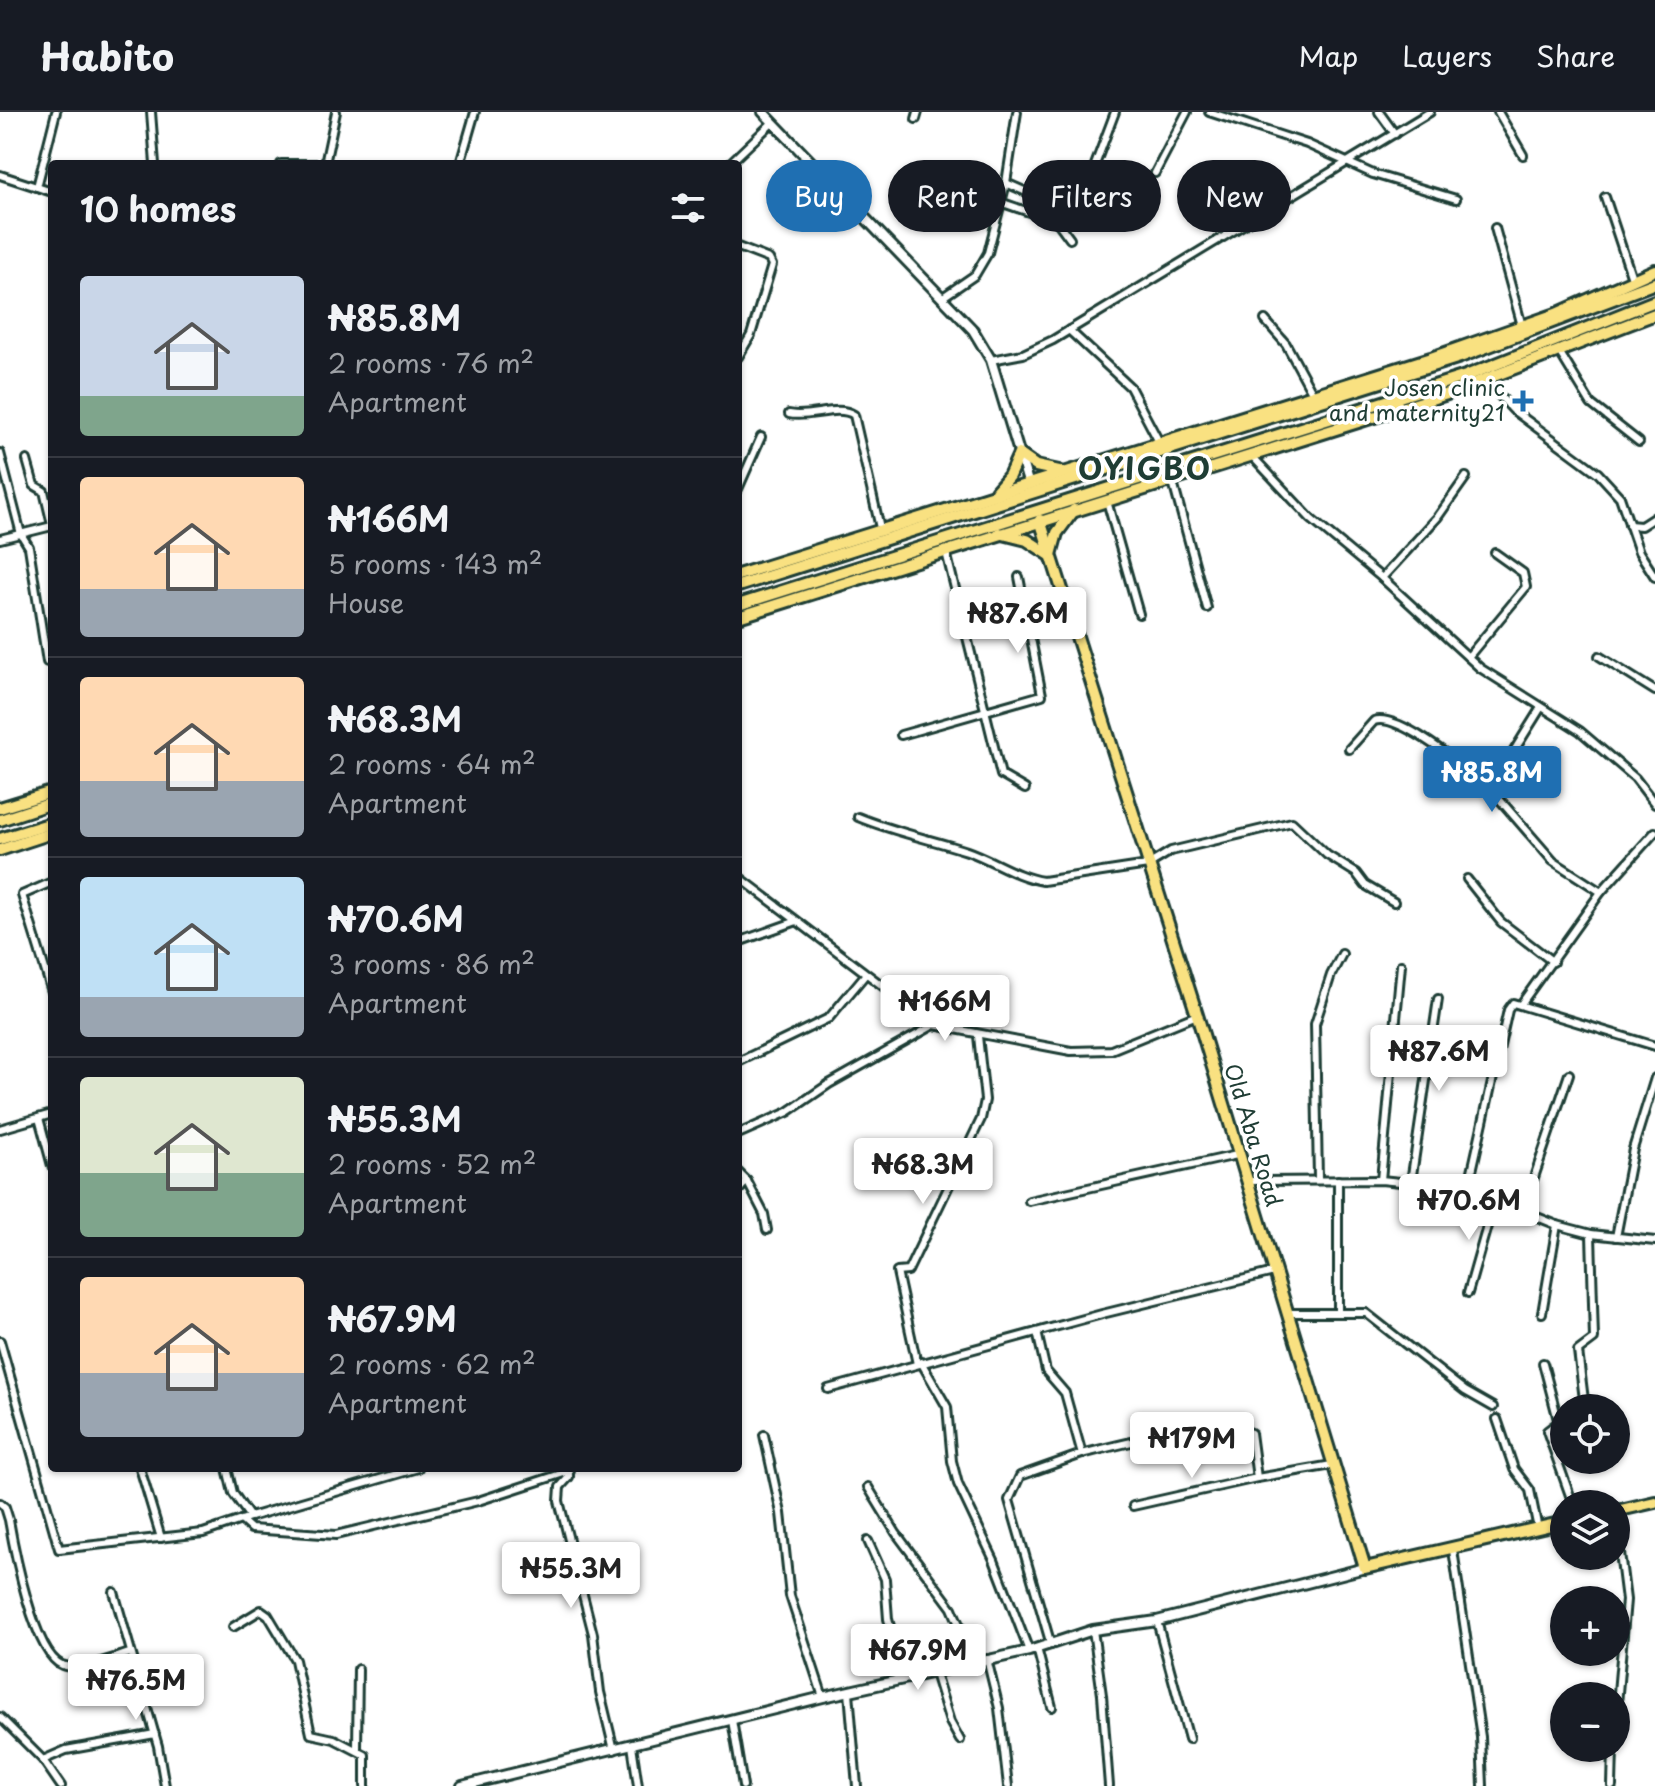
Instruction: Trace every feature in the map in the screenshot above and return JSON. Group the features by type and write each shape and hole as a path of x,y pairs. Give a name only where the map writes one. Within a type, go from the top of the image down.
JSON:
{"main road":[{"path":"742,571 1522,326 1655,270"},
{"path":"742,585 1460,357 1655,283"},
{"path":"742,604 1395,398 1538,349 1655,301"},
{"path":"742,616 1399,410 1486,381 1655,314"},
{"path":"1395,398 1399,410"},
{"path":"995,493 1009,476 1019,454 1036,466 1063,472"},
{"path":"999,533 1027,540 1051,557 1057,533 1074,510"},
{"name":"Old Aba Road","path":"1040,520 1197,1015 1237,1155 1365,1568"},
{"path":"0,808 48,793"},
{"path":"0,820 48,804"},
{"path":"0,839 48,824"},
{"path":"0,850 48,834"},
{"path":"1630,1508 1655,1502"},
{"path":"1365,1568 1550,1526"}],"street":[{"path":"37,187 56,112"},
{"path":"151,112 155,160"},
{"path":"326,160 336,112"},
{"path":"461,160 475,112"},
{"path":"763,112 973,330 991,360 1028,482"},
{"path":"1017,112 1006,183 1022,189"},
{"path":"1097,160 1115,112"},
{"path":"1161,162 1187,112"},
{"path":"1209,112 1307,144 1345,164 1456,199"},
{"path":"1379,112 1395,134"},
{"path":"991,360 1023,354 1069,330 1430,112"},
{"path":"1498,112 1523,155"},
{"path":"733,160 773,122"},
{"path":"0,175 48,191"},
{"path":"1605,197 1633,281"},
{"path":"1495,228 1522,326"},
{"path":"943,297 982,266 992,232"},
{"path":"1065,232 1070,239"},
{"path":"742,249 769,259 772,265 751,335 742,350"},
{"path":"1265,320 1286,344 1313,394"},
{"path":"1069,330 1130,387 1159,442"},
{"path":"1560,353 1591,404 1639,442"},
{"path":"1486,381 1513,410 1598,473 1620,497 1639,552 1655,577"},
{"path":"789,414 808,416 844,411 854,415 880,528"},
{"path":"742,480 761,437"},
{"path":"0,453 21,534 29,547 47,662"},
{"path":"1252,456 1311,519 1382,578 1468,657 1540,709 1580,731 1635,778 1655,804"},
{"path":"27,460 34,485 44,491 48,508"},
{"path":"1382,578 1437,518 1466,477"},
{"path":"1172,479 1207,608"},
{"path":"1107,501 1139,614"},
{"path":"1629,525 1641,526 1654,518"},
{"path":"0,539 48,526"},
{"path":"946,552 1001,775 1025,789"},
{"path":"1468,657 1526,587 1523,573 1495,553"},
{"path":"901,735 1042,695 1019,577"},
{"path":"1599,656 1655,691"},
{"path":"1488,786 1540,709"},
{"path":"1349,749 1374,721 1394,722 1435,747 1488,786 1553,861 1601,892"},
{"path":"858,817 912,837 970,852 1028,879 1043,881 1148,865 1171,851 1292,822 1327,855 1356,873 1365,885 1394,902"},
{"path":"1521,1004 1601,892 1655,832"},
{"path":"742,879 934,1025 978,1036 1071,1051 1111,1050 1197,1015"},
{"path":"1467,879 1501,922 1553,962"},
{"path":"48,884 22,895 48,979"},
{"path":"742,941 797,921"},
{"path":"1318,1178 1315,1024 1331,975 1342,954"},
{"path":"43,963 48,961"},
{"path":"1381,1180 1401,965"},
{"path":"742,1060 829,1018 865,975"},
{"path":"1411,1182 1438,999"},
{"path":"1468,1189 1508,1010 1513,1003 1655,1046"},
{"path":"742,1132 788,1112 829,1084 934,1025"},
{"path":"978,1036 985,1100 981,1119 908,1271 897,1272 919,1363 947,1407 952,1461 958,1484 1033,1650 1052,1707"},
{"path":"1523,1210 1569,1074"},
{"path":"1616,1237 1633,1149 1655,1078"},
{"path":"0,1129 48,1115"},
{"path":"39,1118 48,1151"},
{"path":"1029,1201 1237,1155"},
{"path":"742,1176 764,1214 767,1230"},
{"path":"1246,1181 1318,1178 1381,1180 1468,1189 1557,1225 1591,1234 1655,1241"},
{"path":"1338,1180 1338,1311"},
{"path":"742,1187 747,1181"},
{"path":"1468,1293 1495,1198"},
{"path":"1542,1313 1557,1225"},
{"path":"1583,1394 1578,1351 1594,1339 1591,1234"},
{"path":"828,1389 1274,1272"},
{"path":"1287,1313 1366,1313 1465,1391 1493,1407"},
{"path":"1037,1332 1046,1371 1065,1393 1082,1454"},
{"path":"0,1341 59,1549 203,1533 404,1472"},
{"path":"1543,1363 1553,1394"},
{"path":"1497,1419 1514,1469 1530,1490 1538,1529"},
{"path":"1051,1645 1009,1500 1020,1476 1082,1454 1142,1439 1211,1429 1242,1429 1253,1438 1257,1478"},
{"path":"764,1435 781,1513 790,1596 823,1697"},
{"path":"1133,1506 1257,1478 1332,1465"},
{"path":"141,1472 161,1538"},
{"path":"228,1472 233,1493 250,1517"},
{"path":"241,1520 251,1529 336,1535 478,1501 563,1472"},
{"path":"568,1472 558,1493 559,1501 593,1634 600,1692 614,1750"},
{"path":"868,1487 896,1533 952,1608 975,1662"},
{"path":"0,1503 9,1520 29,1606 43,1640 58,1663 65,1667 81,1665 130,1653"},
{"path":"868,1541 885,1579 888,1619 904,1678"},
{"path":"1453,1550 1481,1737 1483,1786"},
{"path":"462,1786 823,1697 1033,1650 1093,1630 1157,1621 1365,1568"},
{"path":"1619,1682 1626,1591 1623,1570"},
{"path":"114,1592 155,1734 165,1786"},
{"path":"233,1627 261,1610 268,1615 295,1660 311,1734 357,1748 367,1759 365,1786"},
{"path":"1157,1621 1189,1739"},
{"path":"1093,1630 1109,1786"},
{"path":"987,1659 999,1708 1008,1786"},
{"path":"357,1748 358,1669"},
{"path":"935,1673 950,1722 960,1740"},
{"path":"849,1692 857,1786"},
{"path":"0,1717 43,1760 61,1786"},
{"path":"732,1720 743,1786"},
{"path":"43,1760 66,1750 155,1734"},
{"path":"632,1745 638,1786"},
{"path":"1612,1786 1613,1762"}],"place":[{"name":"Josen clinic and maternity21","path":"1523,401"}],"district":[{"name":"OYIGBO","path":"1145,470"}]}
